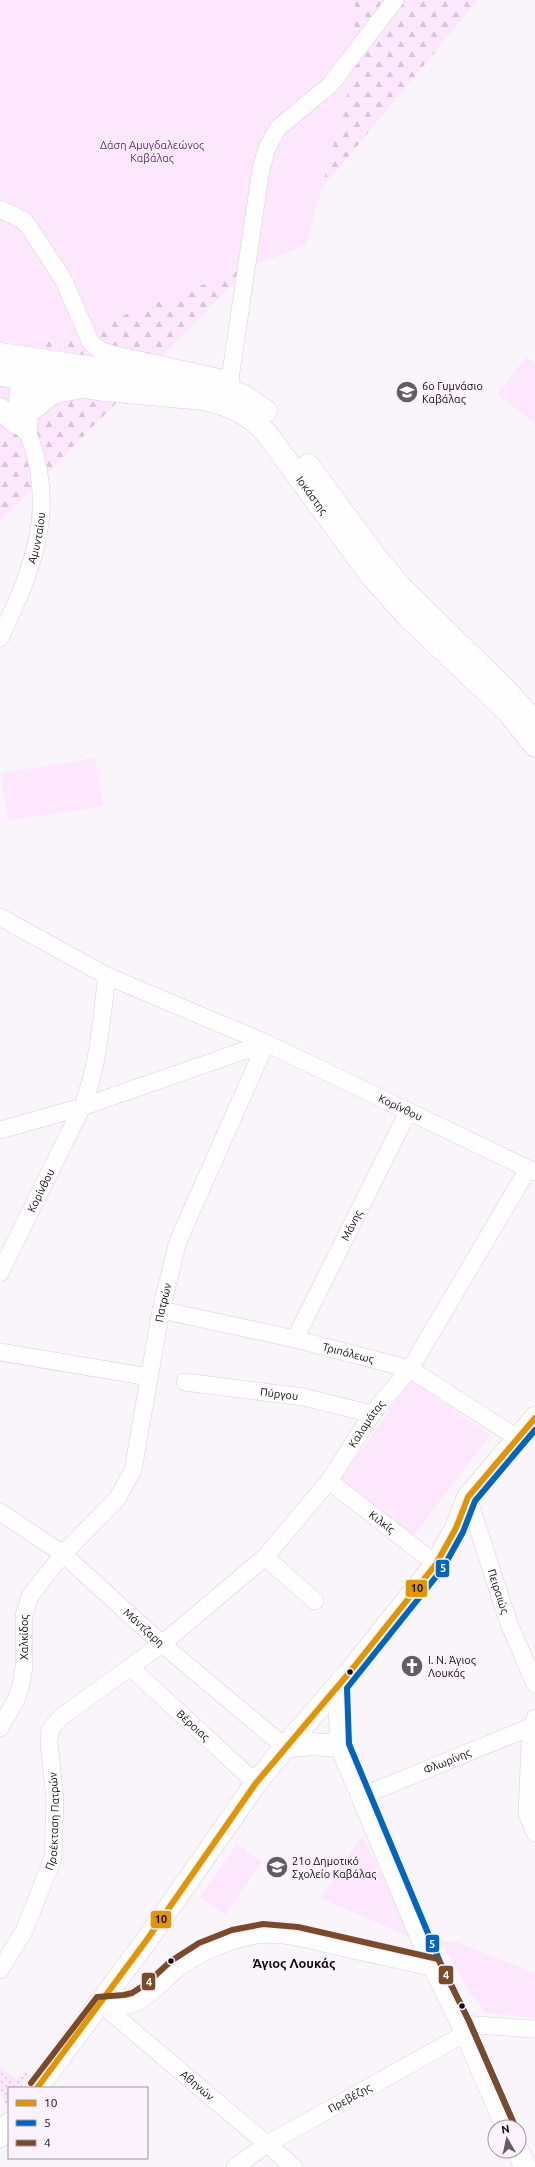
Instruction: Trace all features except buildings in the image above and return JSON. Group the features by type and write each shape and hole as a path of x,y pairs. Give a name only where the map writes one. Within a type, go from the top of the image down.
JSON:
{"street":[{"path":"0,209 23,220 29,228 64,279 88,338 96,347 112,354 232,385 261,169 267,148 278,128 330,85 395,0"},
{"path":"0,354 24,369"},
{"name":"Ιοκάστης","path":"24,369 213,385 232,385 272,417 376,557 401,587 508,692 535,722"},
{"name":"Ιοκάστης","path":"24,369 89,388 214,402 242,412 256,422 372,577 408,617 507,711 535,746"},
{"name":"Αμυνταίου","path":"0,638 32,561 42,522 40,484 19,419 24,369"},
{"path":"19,419 52,393 73,388 89,388"},
{"name":"Κορίνθου","path":"0,917 107,976 266,1043 532,1171"},
{"name":"Κορίνθου","path":"0,1273 90,1088 107,976"},
{"path":"0,1130 82,1107 266,1043"},
{"name":"Πατρών","path":"63,1554 117,1499 133,1470 143,1423 149,1377 161,1310 178,1241 266,1043"},
{"name":"Μάνης","path":"295,1339 408,1112"},
{"name":"Καλαμάτας","path":"162,1644 265,1557 329,1481 372,1414 410,1369 532,1171"},
{"name":"Τριπόλεως","path":"161,1310 295,1339 410,1369 517,1438"},
{"path":"0,1352 149,1377"},
{"name":"Πύργου","path":"185,1382 304,1397 372,1414"},
{"path":"38,2087 101,2004 256,1783 284,1747 339,1684 436,1564 456,1528 468,1497 535,1418"},
{"name":"Κιλκίς","path":"329,1481 436,1564"},
{"name":"Πειραιώς","path":"468,1497 508,1621 535,1684"},
{"name":"Μάντζαρη","path":"0,1512 63,1554 162,1644 284,1747"},
{"name":"Χαλκίδος","path":"0,1728 16,1700 21,1685 24,1666 24,1615 30,1596 63,1554"},
{"path":"265,1557 315,1601"},
{"name":"Προέκταση Πατρών","path":"0,1970 24,1931 53,1858 55,1799 49,1743 50,1730 60,1718 162,1644"},
{"name":"Βέροιας","path":"130,1667 256,1783"},
{"path":"339,1684 341,1746 433,1965 464,2029 503,2119"},
{"path":"534,1721 527,1814 535,1833"},
{"name":"Φλωρίνης","path":"362,1796 534,1721"},
{"path":"284,1747 311,1744 341,1746"},
{"path":"101,2004 115,2005 135,2001 144,1996 177,1967 197,1954 218,1944 254,1933 298,1935 433,1965"},
{"name":"Αθηνών","path":"101,2004 294,2167"},
{"path":"464,2029 535,2028"},
{"name":"Πρεβέζης","path":"235,2167 267,2144 464,2029"},
{"path":"0,2136 8,2125"}],"green space":[{"name":"Δάση Αμυγδαλεώνος Καβάλας","path":"0,0 478,0 295,221 0,521"},
{"name":"Δάση Αμυγδαλεώνος Καβάλας","path":"0,0 355,0 354,70 306,245 78,333 0,356"},
{"path":"526,357 535,364 535,424 497,394"},
{"path":"95,758 103,806 8,821 1,773"},
{"path":"411,1380 490,1435 412,1538 339,1482"},
{"path":"362,1836 416,1940 321,1898"},
{"path":"237,1844 262,1862 225,1915 200,1897"},
{"path":"441,1942 456,1942 535,1973 535,2018 485,2013 478,2001 472,1997"},
{"path":"0,2066 16,2080 25,2071 29,2076 21,2087 8,2087 8,2102 6,2105 0,2091"}],"transit line":[{"name":"10","path":"38,2087 146,1941 256,1783 349,1673 436,1564 456,1528 468,1497 535,1418"},
{"name":"5","path":"512,2119 469,2021 440,1962 349,1744 347,1688 443,1568 463,1532 475,1501 535,1430"},
{"name":"4","path":"31,2083 97,1997 132,1993 146,1984 171,1961 199,1943 232,1930 263,1924 298,1927 438,1959 469,2021 512,2119"}],"place":[{"name":"6ο Γυμνάσιο Καβάλας","path":"407,392"},
{"name":"Ι. Ν. Άγιος Λουκάς","path":"412,1666"},
{"name":"21ο Δημοτικό Σχολείο Καβάλας","path":"277,1867"}],"district":[{"name":"Άγιος Λουκάς","path":"294,1963"}]}
